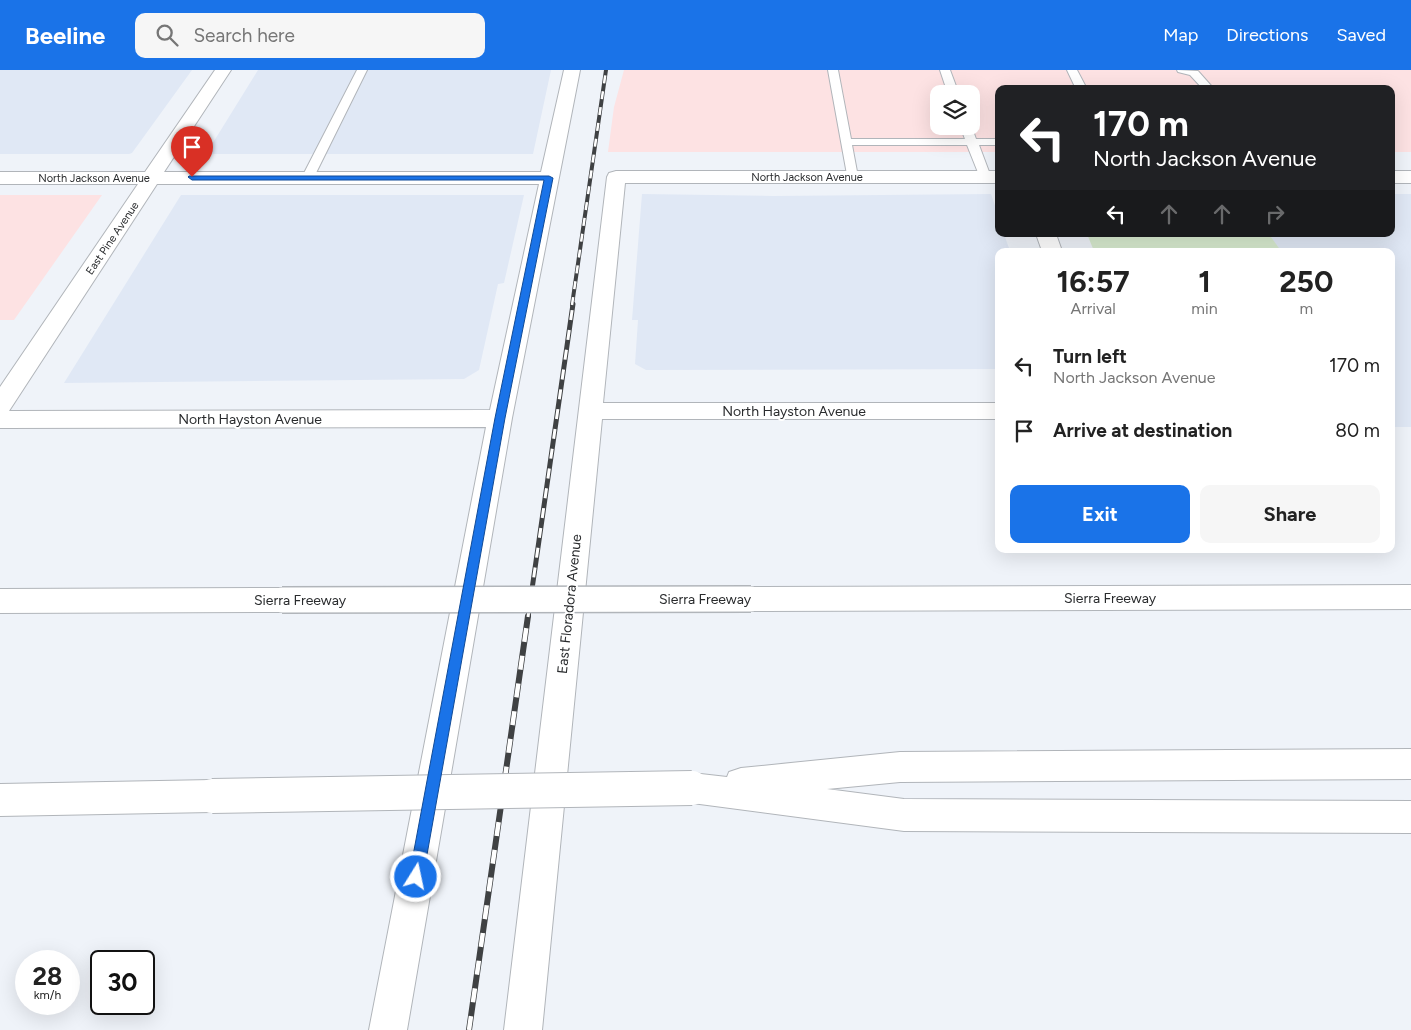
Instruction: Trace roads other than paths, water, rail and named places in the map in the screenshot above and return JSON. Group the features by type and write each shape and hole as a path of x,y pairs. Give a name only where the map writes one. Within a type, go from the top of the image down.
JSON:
{"main road":[{"name":"East Pine Avenue","path":"0,405 223,70"},
{"path":"388,1030 500,418 572,70"},
{"name":"North Jackson Avenue","path":"616,177 992,178"},
{"name":"East Floradora Avenue","path":"523,1030 616,177"},
{"path":"1395,177 1411,177"},
{"name":"North Jackson Avenue","path":"0,178 549,178"},
{"name":"North Hayston Avenue","path":"590,411 995,410"},
{"name":"North Hayston Avenue","path":"0,420 500,418"},
{"name":"Sierra Freeway","path":"0,601 1411,597"},
{"path":"0,800 692,788 900,767 1411,764"},
{"path":"692,788 904,814 1411,817"}],"lane":[{"path":"308,177 362,70"},
{"path":"833,70 852,178"},
{"path":"945,70 951,85"},
{"path":"1072,70 1080,85"},
{"path":"1182,70 1194,73 1205,85"},
{"path":"969,135 992,178"},
{"path":"846,142 995,142"}],"railway":[{"path":"572,305 606,70"},
{"path":"528,617 573,304"},
{"path":"469,1030 528,616"}]}
